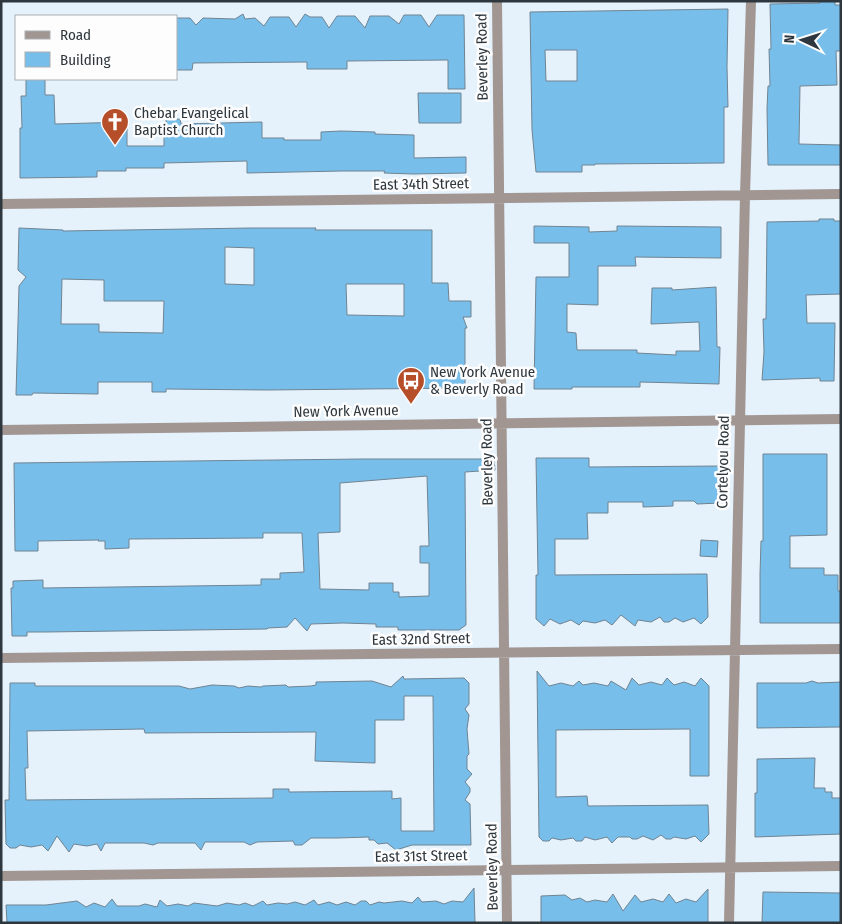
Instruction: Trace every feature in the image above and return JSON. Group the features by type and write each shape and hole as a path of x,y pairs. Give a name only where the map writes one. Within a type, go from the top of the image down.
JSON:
{"street":[{"name":"Beverley Road","path":"497,1 507,923"},
{"name":"Cortelyou Road","path":"729,923 739,420 751,1"},
{"name":"East 34th Street","path":"1,204 841,194"},
{"name":"New York Avenue","path":"1,430 841,419"},
{"name":"East 32nd Street","path":"1,658 841,649"},
{"name":"East 31st Street","path":"1,876 841,866"}],"building":[{"path":"820,1 835,1 835,5 841,5 841,51 836,51 837,85 800,86 799,144 841,145 841,165 768,165 767,109 768,86 770,86 770,4 820,3"},
{"path":"728,9 728,107 724,107 724,163 595,164 582,165 582,172 536,172 532,130 530,12","holes":["545,50 577,50 577,81 546,81"]},
{"path":"243,14 245,19 255,18 264,26 270,17 289,17 296,27 305,14 310,17 322,17 329,28 337,16 355,16 365,28 370,16 389,16 399,24 404,15 421,15 429,27 437,15 464,15 465,89 448,89 448,60 347,61 347,69 307,69 307,62 193,63 192,70 178,70 178,18 190,18 196,25 203,18 235,19"},
{"path":"26,80 45,80 45,95 54,95 55,124 127,122 127,146 164,146 164,124 166,124 166,120 180,119 181,124 262,122 262,138 284,138 284,140 321,140 321,132 341,131 414,135 414,158 466,157 466,173 413,174 384,173 385,171 342,171 247,173 247,161 164,163 164,168 126,168 126,171 97,171 97,177 20,178 21,96 26,96"},
{"path":"418,93 461,93 461,123 419,123"},
{"path":"819,219 841,221 841,294 806,295 807,323 835,323 834,381 820,381 820,378 762,380 764,352 763,319 766,319 767,222 819,221"},
{"path":"534,226 589,227 589,232 617,231 617,226 721,227 721,258 635,257 636,266 598,266 598,305 567,304 567,332 576,333 577,350 637,350 637,353 676,355 676,351 700,351 699,322 651,324 652,288 672,288 672,290 716,287 717,347 720,347 719,384 640,382 640,387 534,389 536,277 569,277 569,243 534,243"},
{"path":"19,228 63,231 250,228 432,230 432,283 448,283 449,301 471,301 471,317 463,317 467,328 465,328 465,388 166,389 166,392 152,392 152,382 98,382 98,394 33,393 32,395 16,395 19,286 26,277 18,270","holes":["225,247 254,248 254,285 225,284","62,279 104,280 104,301 164,301 163,333 99,332 99,324 61,324","346,284 404,284 404,316 347,315"]},
{"path":"763,454 827,454 827,535 790,536 790,568 824,568 824,575 838,575 838,591 841,591 841,623 760,623 761,541 763,541"},
{"path":"536,458 589,458 589,467 720,466 720,503 697,504 694,501 673,501 673,506 643,507 643,502 608,502 608,513 587,513 588,539 555,539 555,575 707,574 708,617 701,624 694,618 683,622 675,618 669,622 664,622 660,617 651,622 638,620 635,626 621,615 612,625 605,620 595,623 583,621 579,625 571,620 560,624 550,619 544,626 536,619 536,575 538,575"},
{"path":"494,459 495,470 465,472 466,625 459,630 398,630 398,627 376,627 376,624 343,623 311,624 307,631 295,618 287,627 267,629 27,632 27,636 12,636 11,588 13,588 13,581 43,580 43,588 261,585 261,579 280,579 280,573 304,572 302,533 263,533 263,538 129,539 129,548 105,549 105,541 99,540 38,541 38,551 15,551 14,463","holes":["427,476 429,546 420,546 420,563 429,563 429,596 399,597 399,592 393,592 393,583 369,583 369,590 320,589 318,533 340,532 340,483"]},
{"path":"701,540 718,541 717,557 700,556"},
{"path":"537,671 549,686 561,683 573,686 579,681 583,685 594,683 608,686 611,681 626,690 632,678 639,685 651,682 662,685 667,678 674,685 684,682 695,686 701,678 709,686 709,776 690,776 690,729 556,730 556,797 587,796 588,806 708,805 709,834 701,842 695,836 686,839 674,837 666,839 661,835 653,840 643,836 637,839 618,837 612,843 607,837 595,840 585,837 582,841 576,841 573,838 561,840 552,838 549,841 543,841 539,837"},
{"path":"403,676 404,679 464,678 469,683 469,704 465,709 469,715 467,769 472,774 465,782 470,788 470,792 465,800 470,804 471,845 412,845 396,850 387,843 378,844 374,840 369,840 369,837 311,838 302,845 295,845 293,841 257,842 250,845 244,842 205,842 201,850 195,843 158,843 153,845 144,843 105,843 101,851 97,844 87,846 74,844 69,852 57,836 48,851 42,845 31,847 20,845 16,848 10,848 6,844 5,800 9,800 10,683 35,683 35,686 179,686 190,689 212,685 239,688 286,685 288,687 311,686 316,685 316,682 372,681 391,687","holes":["404,696 433,696 434,831 401,831 401,798 392,799 392,791 289,792 289,789 273,789 273,798 26,800 25,768 28,768 27,731 144,729 145,733 316,732 315,761 375,763 375,720 404,720"]},
{"path":"812,681 818,683 841,682 841,727 757,728 757,683 806,683"},
{"path":"815,758 814,788 825,788 825,792 832,792 832,798 841,798 841,834 755,837 757,759"},
{"path":"474,888 475,923 7,923 6,905 46,905 77,901 86,907 94,903 105,907 112,899 117,906 139,906 145,904 157,907 160,900 167,906 178,904 188,906 194,903 217,906 227,903 239,905 245,903 253,906 263,901 267,905 295,902 305,905 314,900 318,905 329,902 337,905 346,902 355,905 361,901 366,901 370,905 379,902 402,901 412,903 418,897 422,902 436,901 444,904 452,901 463,902"},
{"path":"708,889 708,923 541,923 541,896 565,895 572,900 580,898 587,902 595,900 607,902 613,894 623,911 635,895 641,902 653,899 663,902 669,894 676,903 686,899 696,902"},
{"path":"763,892 841,893 841,923 762,923"}],"place":[{"name":"Chebar Evangelical Baptist Church","path":"115,146"},
{"name":"New York Avenue & Beverly Road","path":"411,405"}]}
